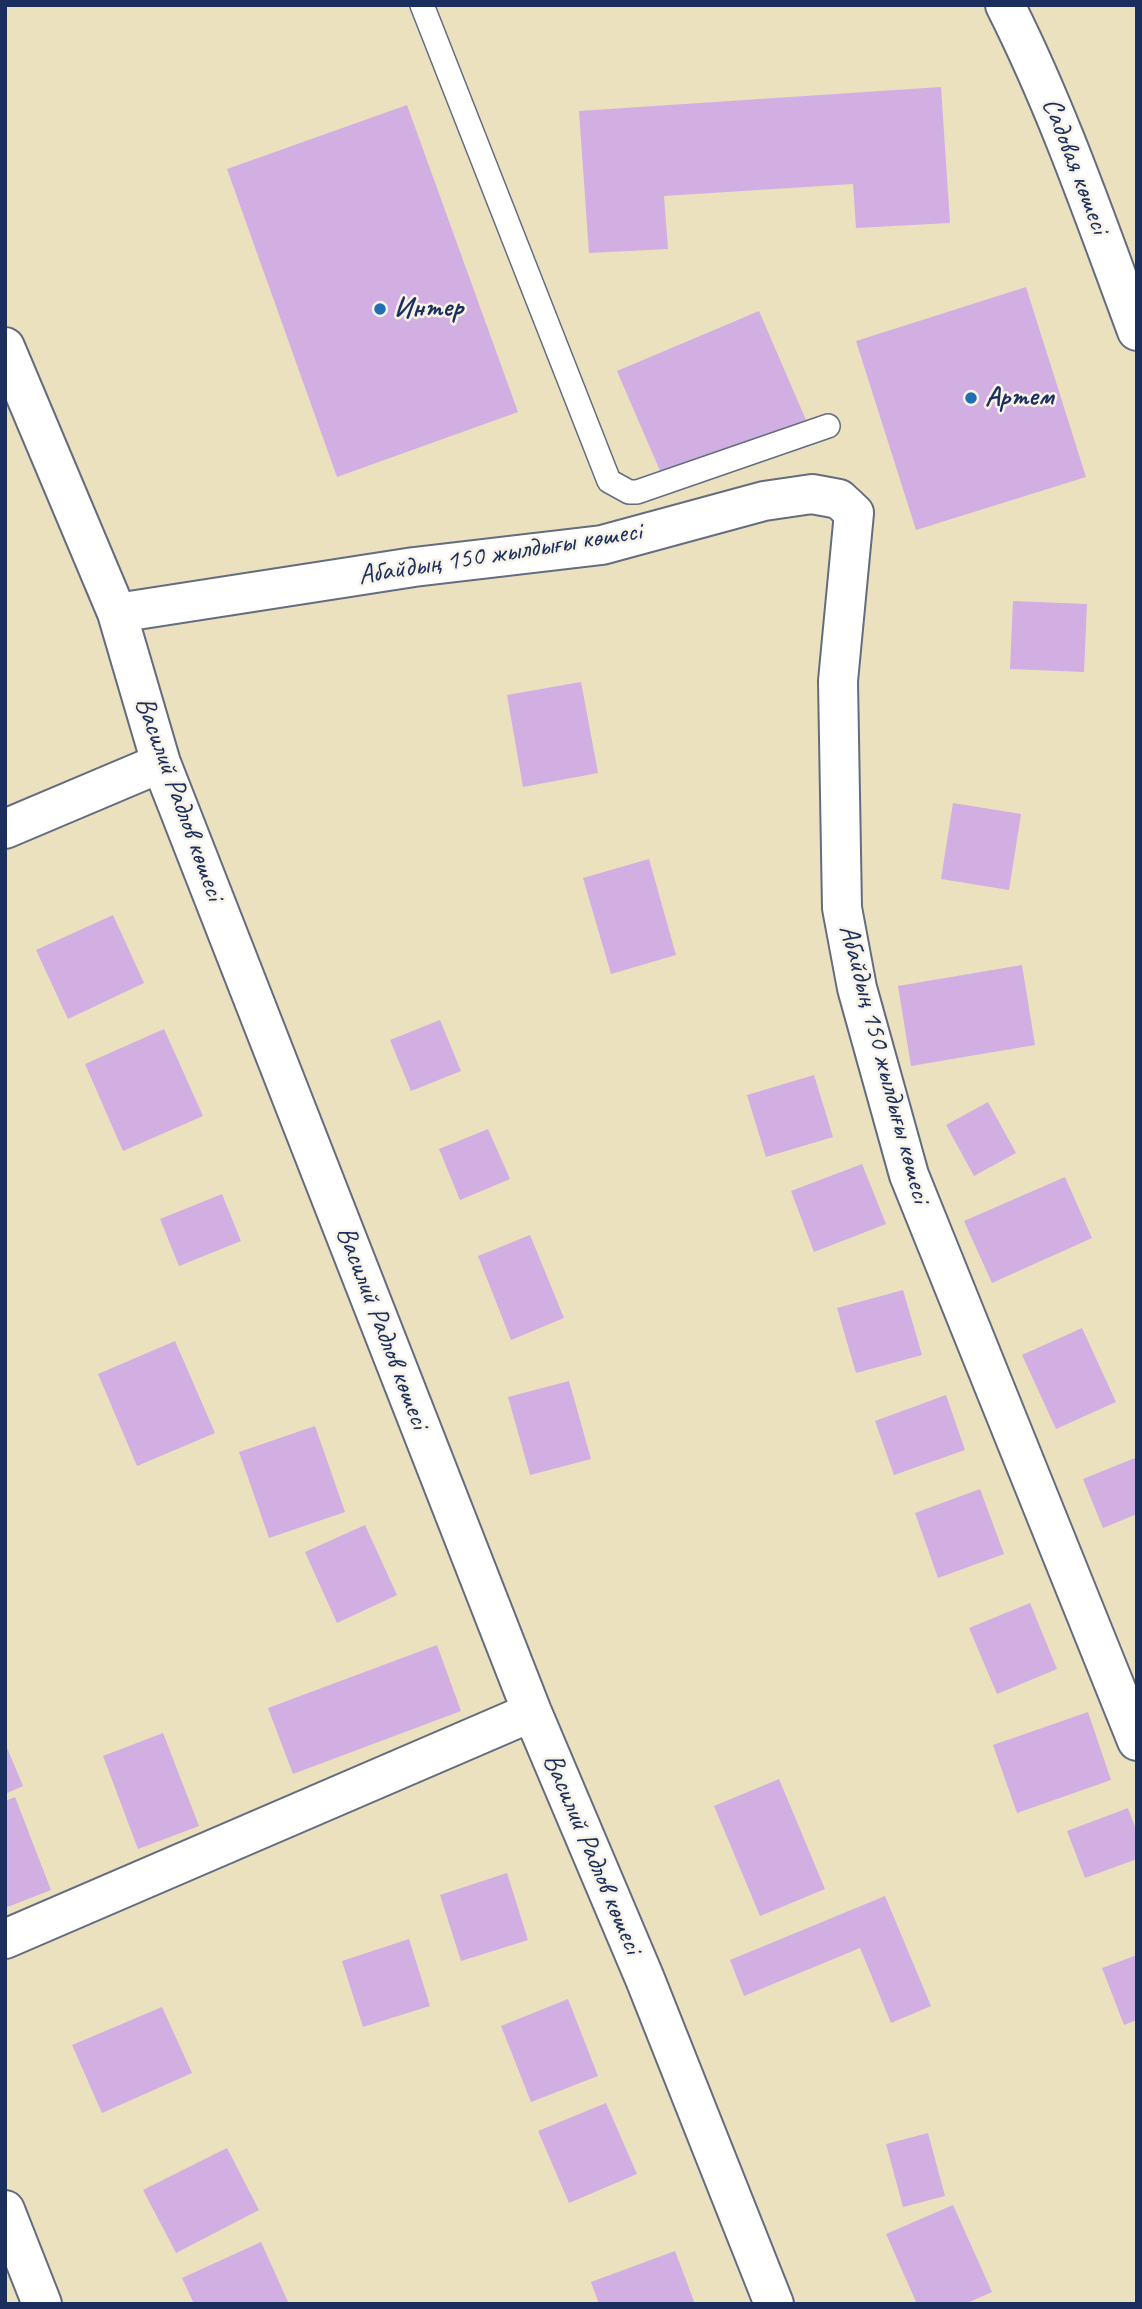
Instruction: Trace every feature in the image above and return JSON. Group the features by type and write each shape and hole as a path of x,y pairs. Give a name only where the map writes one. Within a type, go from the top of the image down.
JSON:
{"street":[{"name":"Садовая көшесі","path":"1005,5 1034,62 1064,133 1137,331"},
{"name":"Василий Радлов көшесі","path":"5,347 117,613 161,763 532,1712 645,1979 774,2304"},
{"name":"Абайдың 150 жылдығы көшесі","path":"117,613 414,567 602,545 764,501 812,494 839,499 854,513 838,681 842,908 857,988 909,1175 1137,1741"},
{"path":"5,829 161,763"},
{"path":"5,1939 532,1712"},
{"path":"5,2210 42,2304"}],"lane":[{"path":"422,5 609,481 629,492 637,492 828,426"}],"building":[{"path":"941,87 950,223 856,228 853,184 664,196 668,249 589,253 579,111"},
{"path":"407,105 518,412 337,477 227,169"},
{"path":"1026,287 1086,477 916,530 856,341"},
{"path":"759,311 806,420 664,480 617,371"},
{"path":"1013,601 1087,604 1084,672 1010,669"},
{"path":"581,682 598,773 523,787 507,695"},
{"path":"953,803 1021,814 1009,890 941,879"},
{"path":"649,859 676,955 611,974 583,878"},
{"path":"113,915 144,983 68,1019 36,950"},
{"path":"1022,965 1035,1045 911,1066 898,986"},
{"path":"440,1020 461,1071 411,1091 390,1040"},
{"path":"164,1029 203,1116 123,1151 85,1064"},
{"path":"814,1075 833,1137 766,1157 747,1095"},
{"path":"988,1102 1016,1153 974,1176 946,1125"},
{"path":"488,1129 510,1179 460,1200 439,1149"},
{"path":"862,1164 886,1224 814,1252 791,1191"},
{"path":"1065,1177 1092,1238 992,1283 964,1221"},
{"path":"222,1194 241,1241 179,1266 160,1219"},
{"path":"530,1235 564,1318 511,1340 478,1256"},
{"path":"903,1290 922,1355 856,1373 837,1308"},
{"path":"1082,1328 1116,1402 1056,1429 1022,1355"},
{"path":"175,1341 215,1433 137,1466 98,1374"},
{"path":"569,1381 591,1459 530,1475 508,1397"},
{"path":"946,1395 965,1450 894,1475 875,1421"},
{"path":"315,1426 345,1512 269,1538 239,1452"},
{"path":"1135,1458 1137,1514 1103,1528 1083,1479"},
{"path":"980,1489 1004,1554 938,1578 915,1513"},
{"path":"365,1525 397,1595 337,1623 305,1552"},
{"path":"1030,1603 1057,1669 997,1694 969,1628"},
{"path":"437,1645 461,1711 293,1774 268,1708"},
{"path":"1088,1712 1111,1780 1017,1813 993,1745"},
{"path":"163,1733 199,1826 138,1849 103,1756"},
{"path":"5,1743 23,1786 5,1794"},
{"path":"779,1779 825,1889 760,1916 714,1806"},
{"path":"15,1797 51,1890 5,1908 5,1801"},
{"path":"1128,1808 1137,1832 1137,1859 1085,1878 1067,1831"},
{"path":"507,1873 528,1940 461,1961 440,1895"},
{"path":"885,1896 931,2006 891,2023 860,1948 744,1996 730,1960"},
{"path":"409,1939 430,2006 363,2027 342,1961"},
{"path":"1137,1955 1137,2020 1124,2025 1102,1968"},
{"path":"568,1999 598,2076 531,2102 501,2026"},
{"path":"162,2007 192,2073 102,2113 72,2045"},
{"path":"606,2103 637,2174 569,2203 538,2131"},
{"path":"928,2133 945,2196 903,2207 886,2144"},
{"path":"227,2148 259,2210 176,2253 143,2190"},
{"path":"953,2205 992,2292 965,2304 917,2304 886,2234"},
{"path":"261,2242 289,2304 194,2304 182,2278"},
{"path":"675,2251 695,2304 599,2304 591,2282"}],"place":[{"name":"Интер","path":"380,309"},
{"name":"Артем","path":"971,398"}]}
